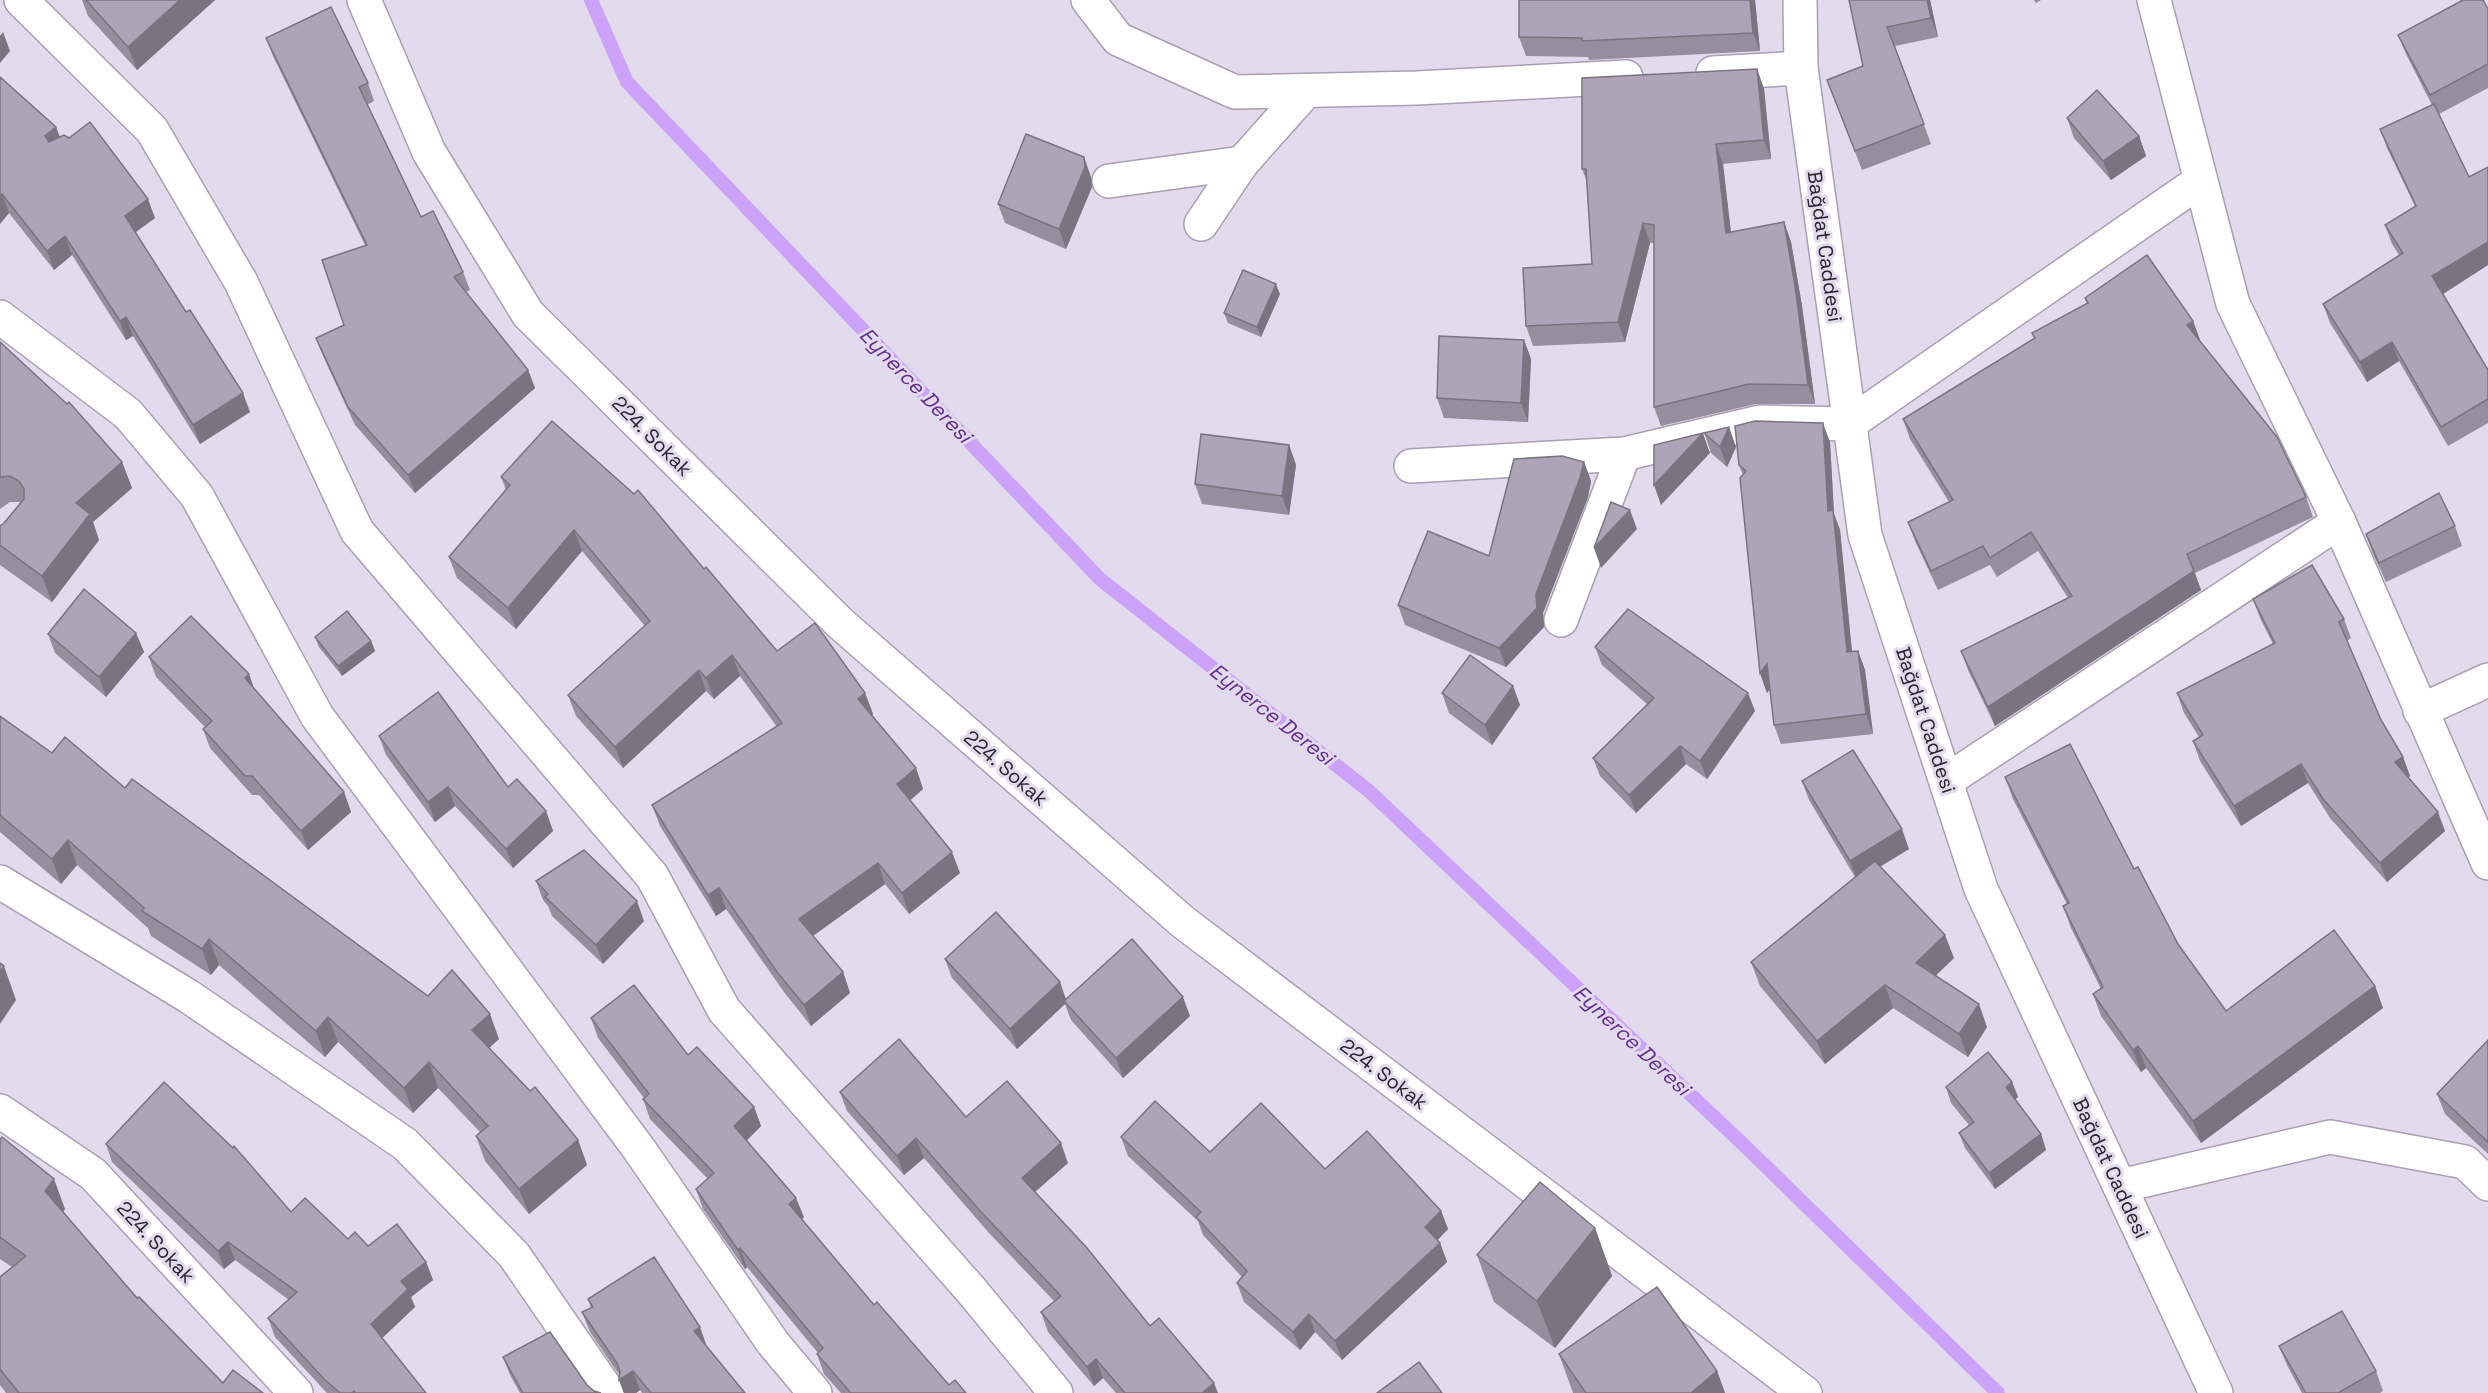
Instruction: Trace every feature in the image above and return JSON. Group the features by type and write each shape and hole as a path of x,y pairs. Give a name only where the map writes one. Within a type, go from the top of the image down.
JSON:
{"street":[{"path":"21,0 152,130 241,282 357,531 652,876 724,1010 971,1290 1056,1393"},
{"name":"224. Sokak","path":"364,0 429,152 528,314 832,614 1183,922 1805,1393"},
{"path":"1088,0 1118,39 1235,92 1417,88 1650,76"},
{"name":"Bağdat Caddesi","path":"1800,0 1801,68 1865,535 1981,889 2216,1393"},
{"path":"2154,0 2234,304 2339,522 2488,863"},
{"path":"1685,74 1801,68"},
{"path":"1201,224 1242,163 1306,91"},
{"path":"1109,181 1242,163"},
{"path":"1411,466 1624,454 1760,422 1849,424 2200,181"},
{"path":"0,317 128,414 197,496 317,716 639,1149 773,1343 815,1393"},
{"path":"1561,620 1624,454"},
{"path":"1946,781 2339,522"},
{"path":"2420,711 2488,680"},
{"path":"0,882 188,996 405,1144 514,1255 609,1393"},
{"name":"224. Sokak","path":"0,1111 93,1174 296,1393"},
{"path":"2120,1186 2330,1137 2465,1162 2488,1184"}],"building":[{"path":"86,0 180,0 128,47"},
{"path":"1519,0 1750,0 1753,33 1582,41 1582,38 1519,37"},
{"path":"1849,0 1927,0 1931,18 1887,27 1924,124 1855,151 1827,80 1863,66"},
{"path":"2463,0 2483,0 2488,9 2488,64 2430,95 2398,35"},
{"path":"331,7 368,83 359,87 421,217 433,211 463,272 454,277 528,370 408,475 348,407 316,338 344,325 322,260 367,245 266,38"},
{"path":"1757,69 1764,140 1716,144 1726,233 1784,222 1808,385 1749,384 1654,407 1654,225 1643,223 1618,322 1526,326 1523,268 1592,264 1586,169 1582,169 1582,78"},
{"path":"0,77 56,127 45,136 49,142 64,135 69,138 90,122 148,199 125,216 186,312 190,310 243,393 193,425 126,317 120,321 65,236 47,251 2,194 0,197"},
{"path":"2097,90 2139,136 2103,161 2067,118"},
{"path":"2434,104 2469,177 2488,167 2488,242 2432,276 2488,370 2488,399 2441,427 2392,342 2360,362 2323,304 2403,253 2385,225 2416,206 2380,129"},
{"path":"1026,134 1084,157 1085,167 1059,229 998,204"},
{"path":"2147,255 2193,321 2187,325 2277,437 2306,497 2187,554 2194,571 1988,707 1961,651 2072,596 2031,532 1990,558 1983,546 1931,571 1908,522 1953,500 1903,419 2035,338 2032,333 2088,303 2085,298"},
{"path":"1243,270 1276,284 1257,327 1224,313"},
{"path":"1439,336 1524,340 1521,403 1437,398"},
{"path":"0,342 67,404 69,402 122,462 76,503 90,514 42,576 0,545 0,526 24,499 24,489 19,481 10,476 0,477"},
{"path":"552,421 634,494 638,490 777,651 815,623 865,693 858,699 916,768 897,784 952,852 902,893 878,863 799,919 843,972 804,1005 777,972 719,888 708,895 652,805 782,723 732,655 706,678 699,670 615,747 568,695 650,621 574,530 508,608 449,557 510,485 501,477"},
{"path":"1755,421 1823,423 1828,511 1833,510 1847,652 1858,651 1866,714 1774,725 1767,664 1760,673 1740,478 1746,471 1739,465 1735,426"},
{"path":"1729,427 1720,447 1704,433"},
{"path":"1703,433 1654,485 1654,445"},
{"path":"1201,434 1289,445 1282,496 1195,484"},
{"path":"1562,456 1584,462 1580,478 1536,594 1537,608 1499,648 1398,605 1428,531 1489,556 1514,459"},
{"path":"2439,493 2455,526 2379,563 2366,534"},
{"path":"1611,502 1630,510 1594,548"},
{"path":"2312,565 2344,619 2339,622 2381,720 2403,757 2395,762 2438,812 2380,863 2323,799 2301,764 2234,806 2193,741 2203,735 2177,693 2275,643 2253,599"},
{"path":"84,589 136,633 99,677 48,634"},
{"path":"1628,609 1748,693 1700,761 1680,746 1629,795 1593,758 1654,698 1595,647"},
{"path":"347,611 371,641 338,666 315,637"},
{"path":"191,616 249,674 245,678 344,792 301,831 252,776 245,776 203,729 212,721 149,657"},
{"path":"1470,655 1513,686 1485,725 1442,693"},
{"path":"438,692 508,787 517,779 546,811 506,849 448,787 428,802 379,736"},
{"path":"0,716 52,753 65,737 125,788 132,779 428,996 452,970 490,1014 472,1030 530,1091 535,1087 578,1140 519,1189 476,1136 488,1126 429,1062 404,1088 328,1017 316,1031 209,939 202,949 142,911 144,908 68,840 52,859 0,815"},
{"path":"2070,744 2134,869 2138,867 2178,944 2226,1011 2334,930 2375,986 2193,1121 2138,1046 2133,1050 2093,994 2103,987 2063,906 2069,903 2005,777"},
{"path":"1853,750 1902,829 1850,861 1802,781"},
{"path":"584,850 637,901 596,945 545,897 548,894 536,881"},
{"path":"1875,861 1945,935 1916,963 1979,1004 1959,1034 1885,985 1817,1041 1751,962"},
{"path":"996,912 1060,982 1010,1029 945,959"},
{"path":"1132,939 1183,997 1116,1058 1064,1001"},
{"path":"634,985 688,1055 697,1047 754,1107 734,1126 796,1198 789,1204 874,1305 877,1302 949,1385 955,1380 966,1393 851,1393 817,1354 823,1348 740,1248 738,1250 696,1189 714,1173 643,1099 649,1094 591,1018"},
{"path":"899,1039 966,1117 1007,1081 1061,1143 1022,1178 1087,1248 1150,1326 1159,1318 1214,1383 1202,1393 1125,1393 1096,1359 1087,1367 1041,1312 1061,1296 982,1213 916,1138 897,1156 840,1092"},
{"path":"2488,1040 2488,1142 2437,1094"},
{"path":"1988,1052 2012,1082 2006,1087 2041,1134 1989,1173 1959,1133 1974,1122 1946,1087"},
{"path":"164,1082 233,1148 234,1146 291,1212 305,1198 348,1239 355,1232 368,1246 397,1224 426,1262 401,1281 408,1289 371,1324 426,1393 355,1393 354,1391 340,1393 324,1379 268,1318 297,1292 228,1242 218,1251 106,1144"},
{"path":"1155,1101 1210,1152 1261,1103 1325,1169 1367,1131 1441,1211 1425,1227 1440,1243 1335,1341 1309,1314 1293,1332 1237,1283 1247,1271 1196,1217 1201,1212 1121,1137"},
{"path":"2,1137 54,1179 45,1191 137,1298 139,1297 223,1383 233,1370 263,1393 19,1393 0,1369 0,1277 26,1256 0,1237 0,1140"},
{"path":"1540,1182 1595,1228 1537,1301 1477,1255"},
{"path":"654,1257 700,1327 694,1331 745,1393 651,1393 633,1371 619,1380 620,1371 617,1363 582,1312 593,1307 588,1299"},
{"path":"1657,1287 1717,1371 1691,1393 1586,1393 1559,1354"},
{"path":"2342,1311 2376,1371 2338,1393 2306,1393 2279,1346"},
{"path":"550,1332 587,1385 601,1393 523,1393 503,1357"},
{"path":"1419,1362 1442,1393 1377,1393"}],"waterway":[{"name":"Eynerce Deresi","path":"591,0 627,82 1100,579 1369,791 1747,1148 1998,1393"}]}
